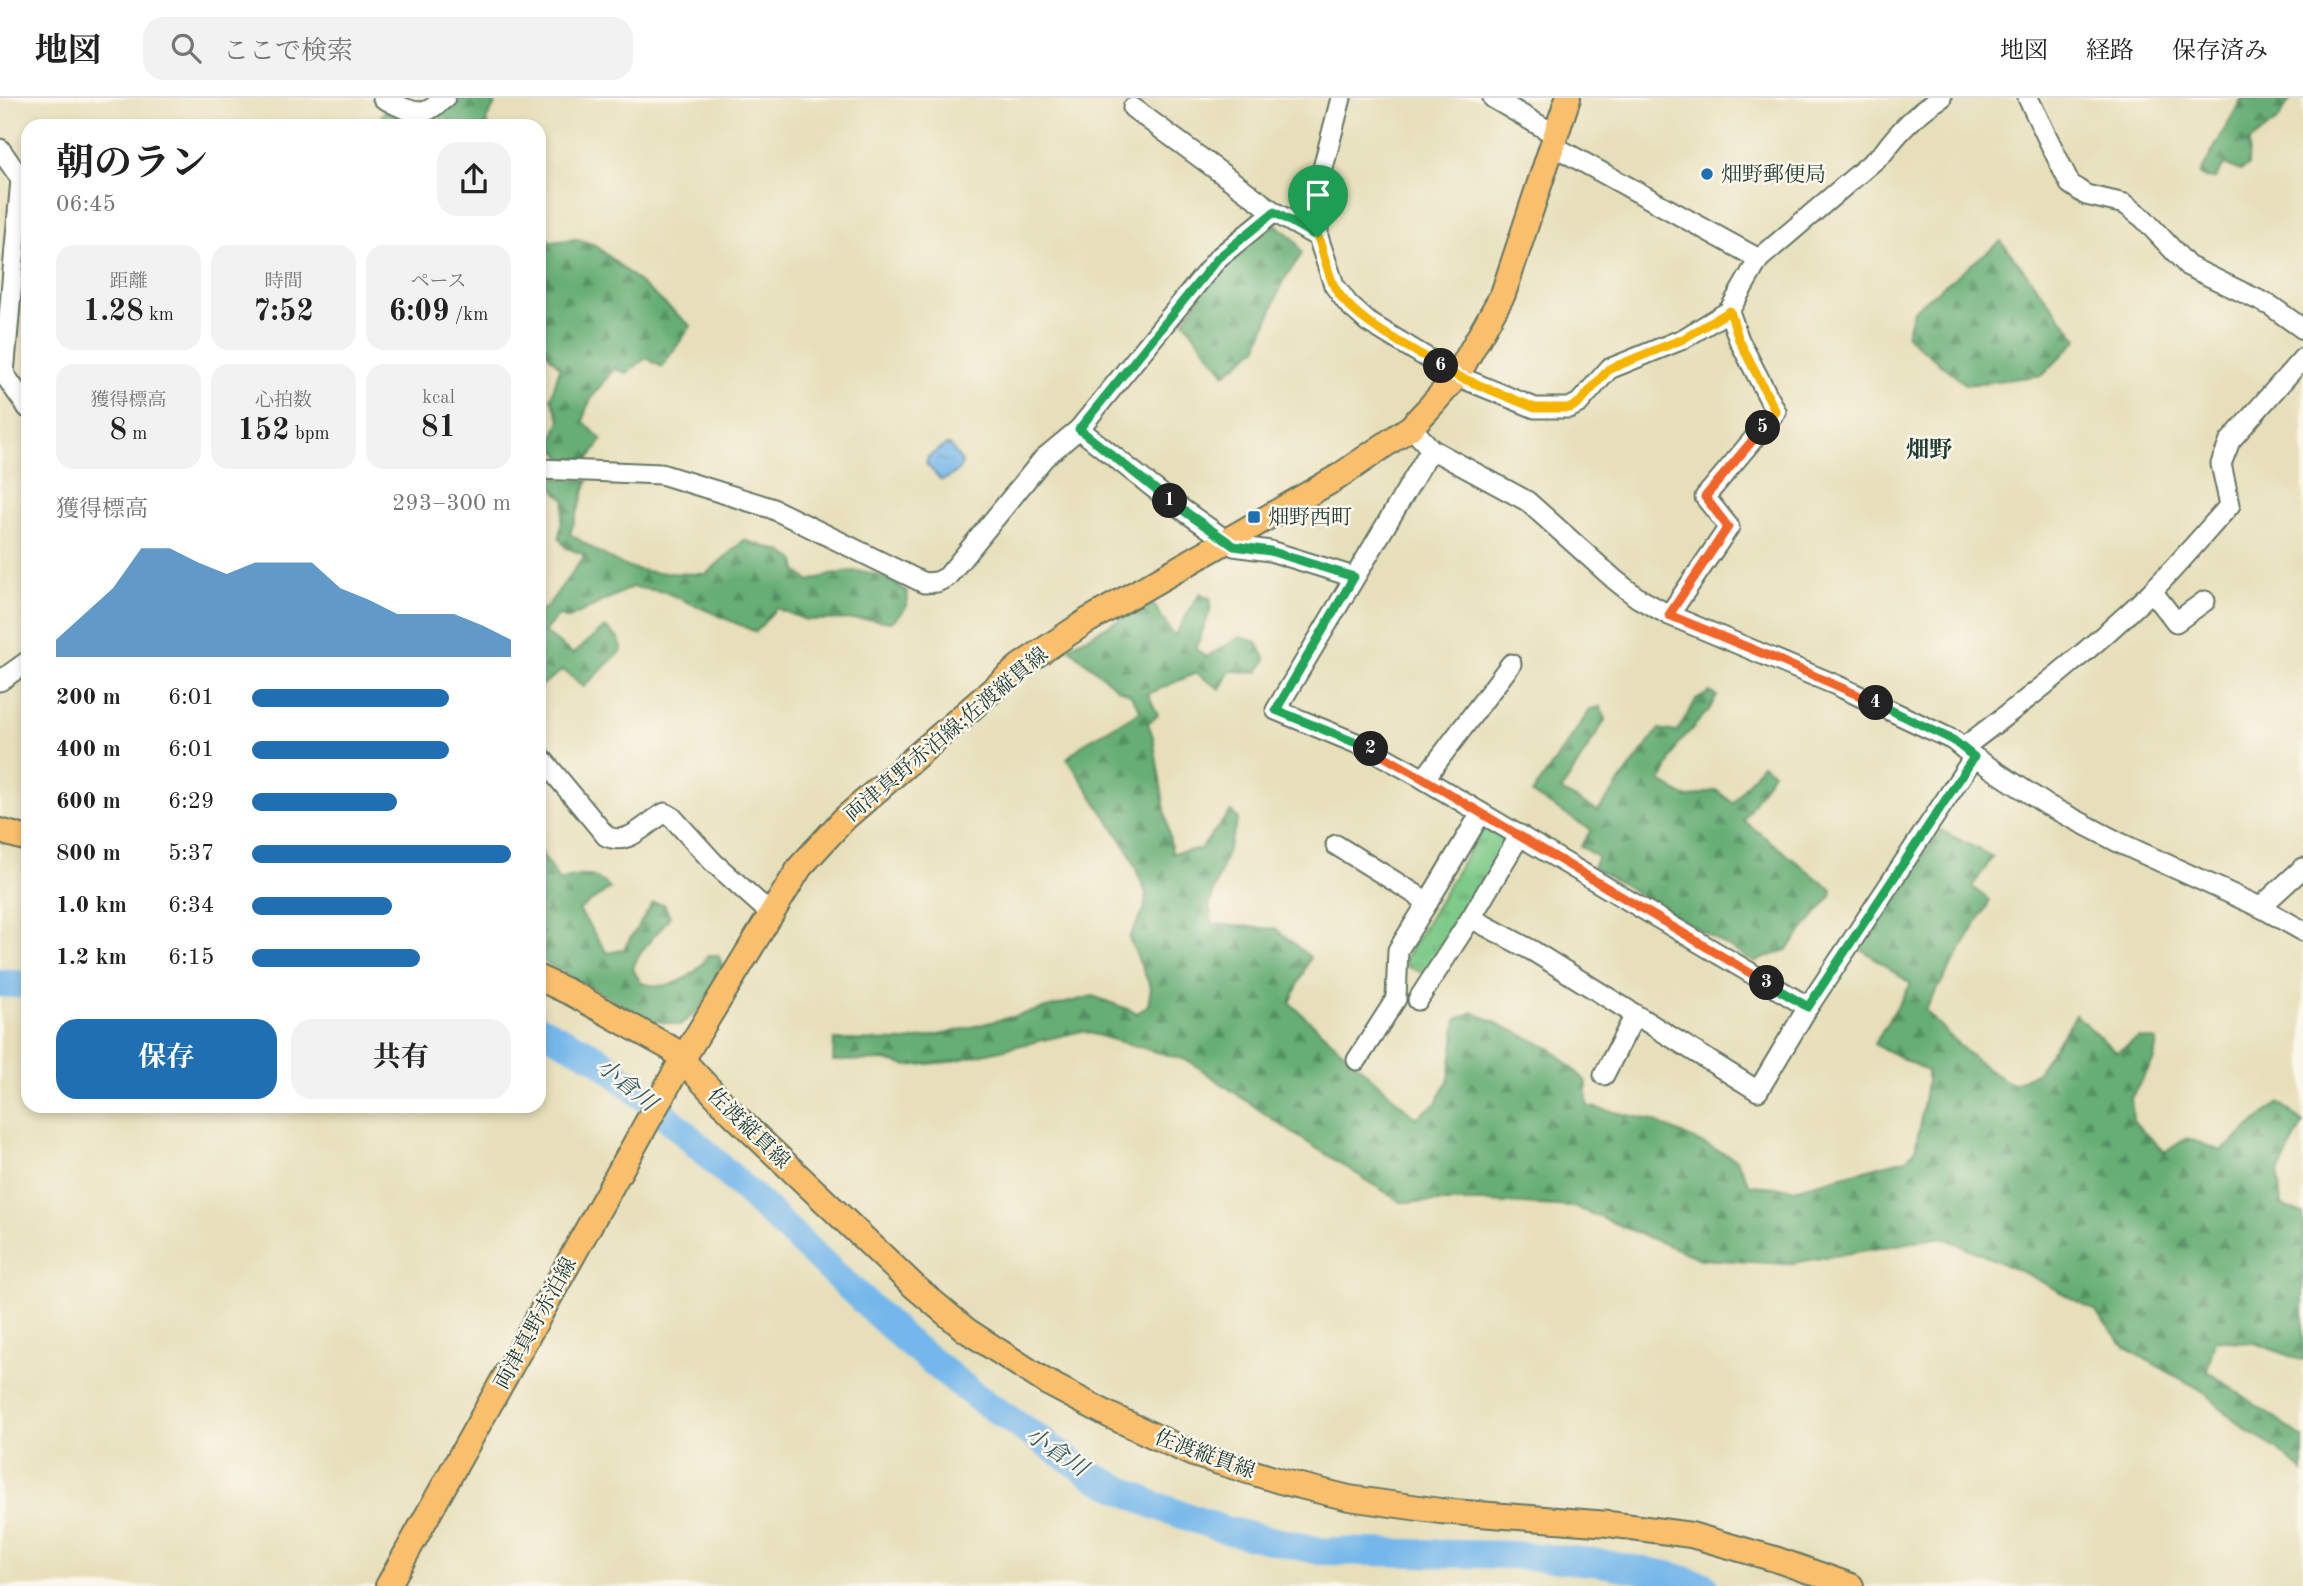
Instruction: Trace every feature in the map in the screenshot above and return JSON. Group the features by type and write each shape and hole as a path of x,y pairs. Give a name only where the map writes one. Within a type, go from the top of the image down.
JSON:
{"main road":[{"name":"両津真野赤泊線;佐渡縦貫線","path":"678,1066 800,867 844,819 1012,673 1087,621 1338,477 1410,427 1457,376 1503,294 1567,98"},
{"path":"0,831 21,837"},
{"name":"佐渡縦貫線","path":"546,981 672,1049 678,1066 966,1331 1046,1382 1193,1454 1280,1481 1349,1498 1440,1511 1609,1524 1691,1535 1775,1559 1852,1586"},
{"name":"両津真野赤泊線","path":"388,1586 678,1066"}],"street":[{"path":"383,98 411,110 426,111 445,98"},
{"path":"1341,98 1321,176 1318,237 1334,285 1348,304 1368,321 1457,376 1535,408 1570,408 1579,403 1609,369 1683,339 1730,311 1759,259 1884,153 1896,135 1941,98"},
{"path":"1493,98 1553,140 1759,259"},
{"path":"2028,98 2070,184 2086,195 2125,204 2143,218 2188,265 2271,306 2303,329"},
{"path":"1130,101 1274,212 1318,237"},
{"path":"0,149 21,179 4,374 21,398"},
{"path":"546,469 661,474 686,481 771,508 924,583 937,582 947,577 1044,458 1079,429 1218,258 1274,212"},
{"path":"1669,615 1728,527 1705,497 1776,412 1739,340 1730,311"},
{"path":"1471,918 1533,951 1758,1091 1968,752 2152,591 2230,505 2221,464 2230,441 2303,358"},
{"path":"1410,427 1431,449 1527,501 1638,598 1669,615 1836,685 1953,740 2047,805 2120,843 2262,908 2303,931"},
{"path":"1079,429 1169,500 1234,546 1270,551 1354,577"},
{"path":"1431,449 1276,710 1368,748 1424,779 1808,1007"},
{"path":"2152,591 2176,622 2205,601"},
{"path":"1424,779 1511,664"},
{"path":"0,681 21,666"},
{"path":"546,763 606,836 615,840 627,839 665,813 672,817 713,862 770,913"},
{"path":"1357,1060 1396,999 1398,950 1480,813"},
{"path":"1418,1000 1520,835"},
{"path":"1336,845 1428,902"},
{"path":"2262,908 2303,868"},
{"path":"1604,1074 1635,1015"}],"green space":[{"path":"453,98 491,98 495,104 487,119 379,119 387,108"},
{"path":"2242,98 2291,98 2278,120 2249,142 2248,166 2240,171 2225,164 2215,179 2205,178 2200,174"},
{"path":"1277,225 1295,240 1302,254 1283,281 1257,348 1225,374 1184,321 1212,279 1235,251 1262,231"},
{"path":"546,236 550,242 577,239 595,245 691,326 662,367 646,358 627,373 614,369 599,387 587,408 584,422 602,440 588,460 563,459 551,445 560,419 551,398 560,367 546,352"},
{"path":"2001,241 2078,339 2043,375 1966,385 1906,336 1913,310"},
{"path":"547,477 588,481 570,534 628,567 677,574 706,574 744,540 783,552 795,560 797,571 809,581 849,571 882,577 907,592 906,606 891,622 869,619 806,620 776,608 756,632 665,592 632,587 567,619 558,615 546,630 546,608 585,555 566,548 559,538 565,500 547,482"},
{"path":"1200,593 1211,599 1210,611 1196,649 1206,657 1240,637 1257,642 1266,660 1258,672 1230,671 1220,689 1196,673 1148,694 1158,715 1148,723 1153,737 1172,853 1200,849 1231,811 1238,819 1209,906 1213,924 1276,929 1310,957 1290,1003 1416,1118 1436,1103 1449,1079 1457,1019 1473,1012 1552,1049 1587,1082 1587,1106 1651,1120 1736,1159 1750,1185 1794,1189 1906,1159 1915,1151 1927,1071 1874,1044 1911,984 1860,948 1941,830 1993,857 1972,887 1990,901 1925,1010 1966,1052 1990,1071 2014,1084 2036,1073 2076,1015 2116,1052 2139,1038 2157,1041 2154,1060 2131,1098 2133,1121 2165,1152 2187,1138 2222,1151 2279,1102 2303,1123 2278,1173 2281,1205 2303,1214 2303,1361 2255,1343 2215,1340 2207,1371 2303,1438 2303,1472 2277,1449 2248,1432 2201,1390 2127,1349 2095,1311 2031,1276 1942,1237 1787,1264 1701,1259 1575,1207 1490,1202 1401,1202 1291,1132 1189,1061 1082,1031 949,1062 907,1066 885,1060 833,1061 834,1040 907,1041 1093,996 1138,1013 1148,1005 1151,988 1129,938 1144,910 1146,893 1128,850 1067,758 1086,742 1141,711 1130,694 1118,689 1068,647 1152,602 1174,636"},
{"path":"605,627 619,639 622,650 584,687 563,670 546,682 546,634 573,654"},
{"path":"1710,692 1717,696 1709,710 1678,744 1661,782 1688,798 1716,790 1733,803 1762,764 1773,772 1743,820 1832,890 1831,896 1787,950 1754,962 1593,867 1598,857 1580,847 1591,830 1532,794 1591,709 1600,707 1606,719 1561,791 1598,811 1659,729 1677,732 1696,700"},
{"path":"1485,824 1507,836 1506,851 1426,974 1408,967 1405,959"},
{"path":"546,860 559,881 592,876 610,888 579,910 607,953 623,950 653,903 664,904 670,916 640,955 633,969 641,983 661,986 679,981 695,971 708,955 718,955 723,966 700,1009 680,1025 649,1020 546,963"}],"water":[{"path":"950,445 962,462 954,474 941,480 926,464 928,457"}],"waterway":[{"name":"小倉川","path":"0,983 21,984"},
{"name":"小倉川","path":"546,1032 597,1058 663,1113 904,1339 978,1398 1095,1477 1154,1505 1225,1530 1320,1551 1512,1555 1594,1562 1668,1575 1705,1586"}],"place":[{"name":"畑野郵便局","path":"1707,174"},
{"name":"畑野西町","path":"1254,517"}],"district":[{"name":"畑野","path":"1929,449"}],"route":[{"path":"1274,212 1318,237 1334,285 1348,304 1368,321 1457,376 1535,408 1570,408 1579,403 1609,369 1683,339 1730,311 1739,340 1776,412 1705,497 1728,527 1669,615 1836,685 1953,740 1974,757 1808,1007 1424,779 1368,748 1276,710 1354,577 1270,551 1234,546 1169,500 1079,429 1218,258 1274,212"}]}
